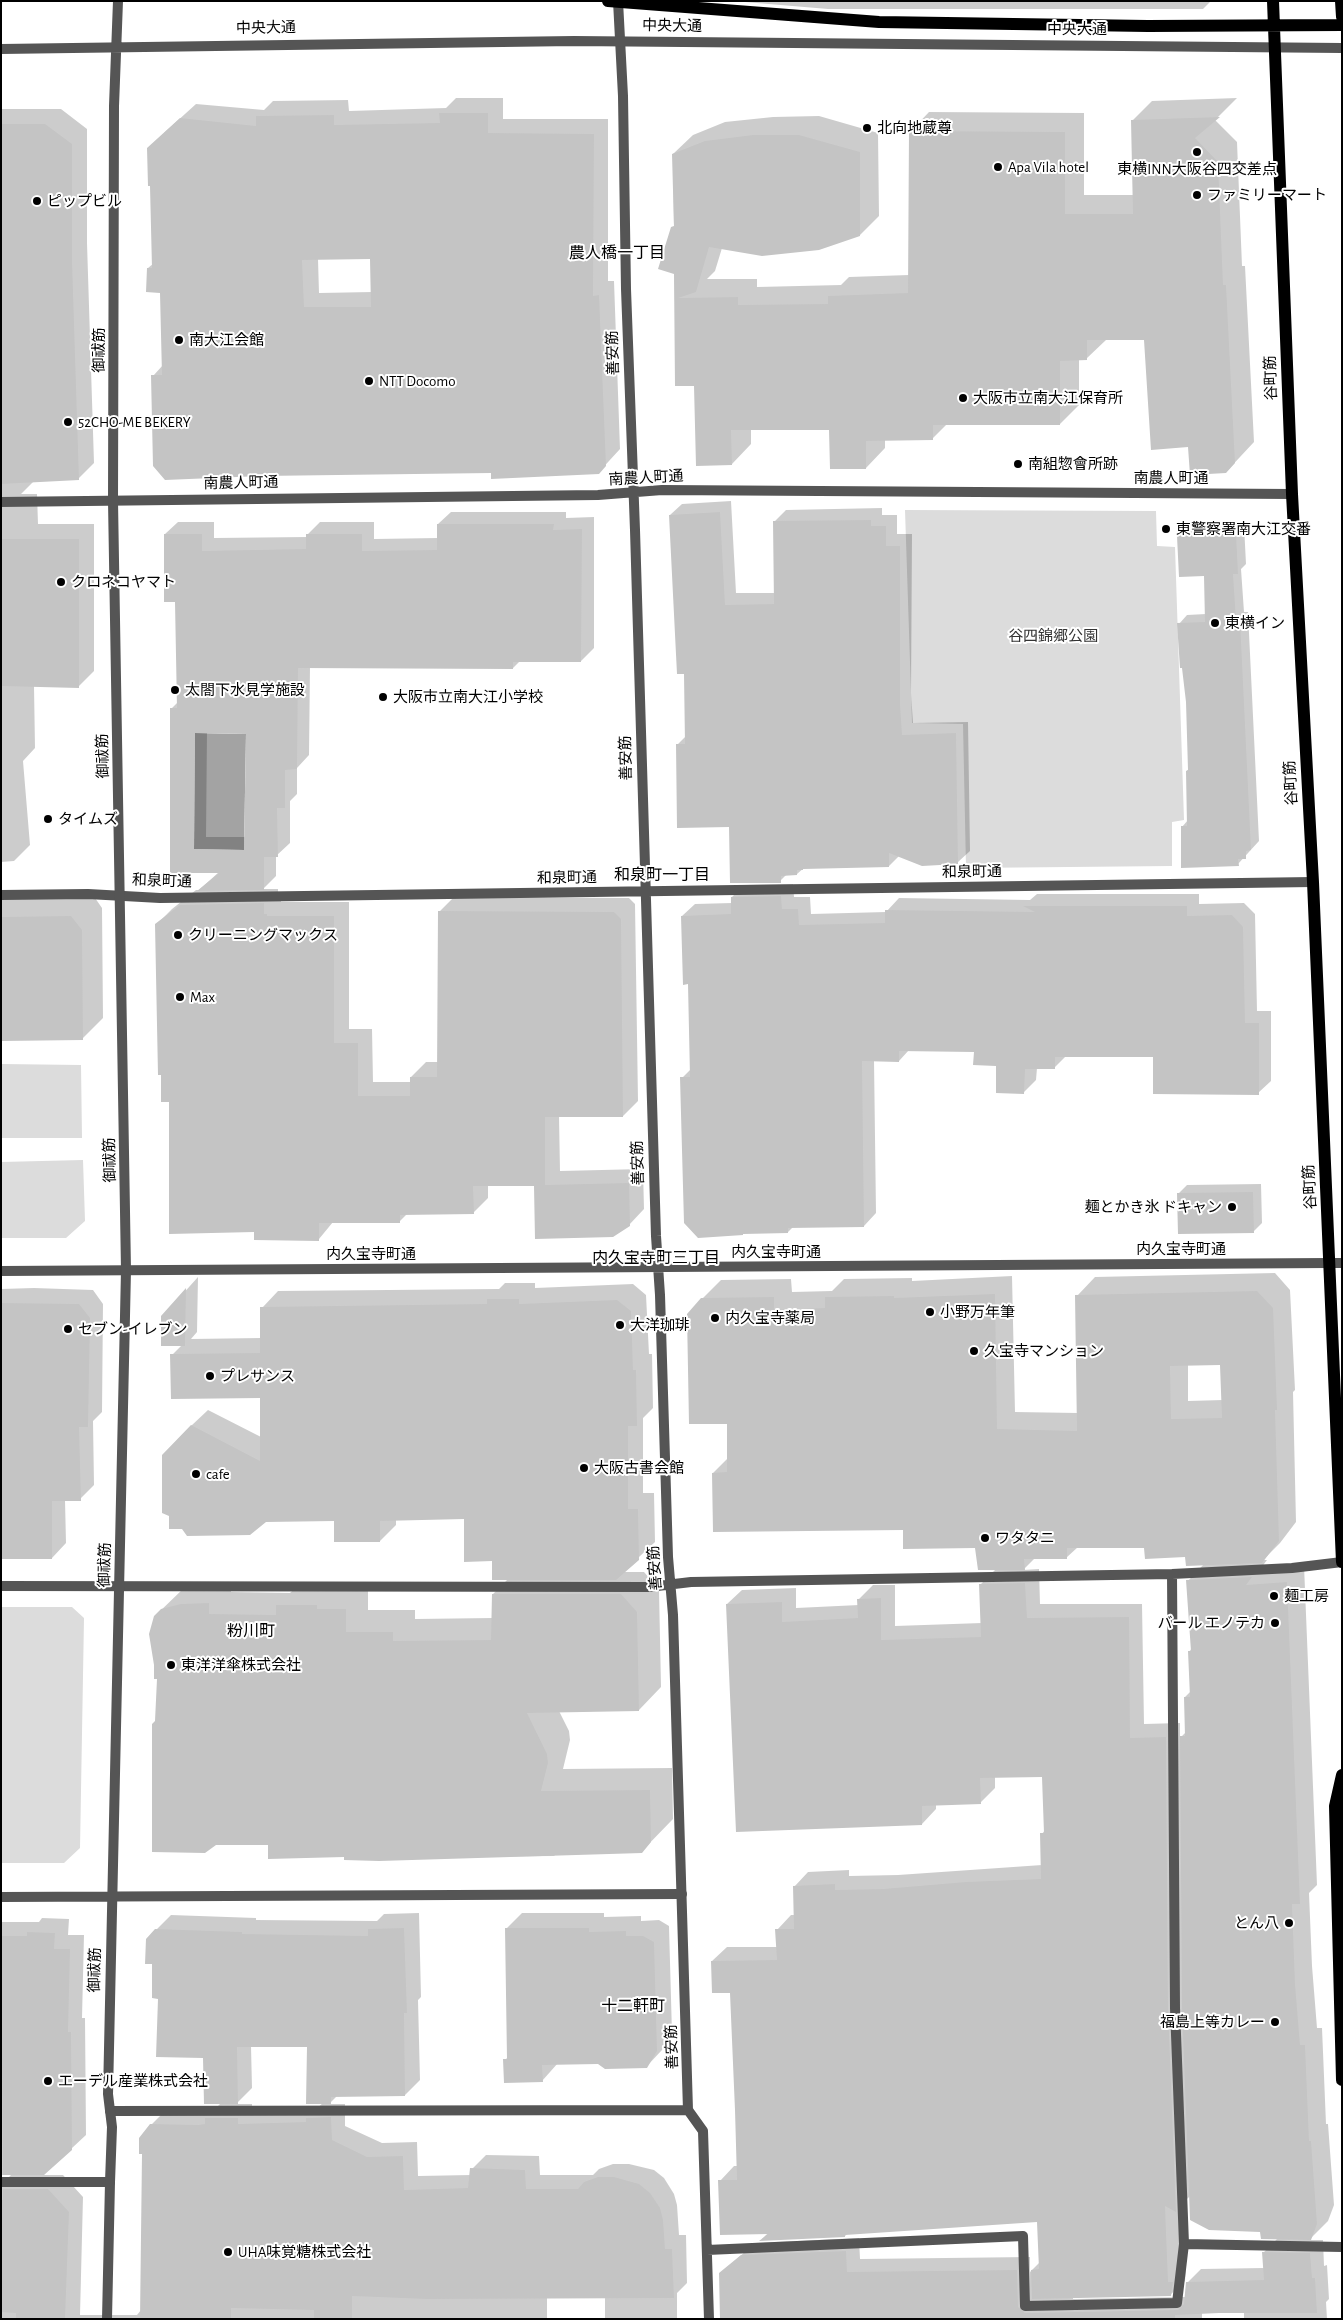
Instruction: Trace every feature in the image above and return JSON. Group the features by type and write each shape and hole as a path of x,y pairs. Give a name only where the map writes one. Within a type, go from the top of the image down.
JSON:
{"main road":[{"name":"中央大通","path":"608,1 879,22 1148,26 1342,25"},
{"name":"谷町筋","path":"1273,1 1292,494 1335,1263 1342,1562"},
{"path":"1341,1 1342,17"},
{"path":"1342,1775 1335,1806 1342,2080"}],"street":[{"name":"御祓筋","path":"107,2319 110,2182 110,2111 108,2094 126,1270 113,501 114,106 118,1"},
{"name":"善安筋","path":"618,1 645,891 682,1894 688,2110"},
{"name":"中央大通","path":"1,49 116,46 620,42 1342,48"},
{"name":"南農人町通","path":"1,502 634,493 682,490 1292,494"},
{"name":"和泉町通","path":"1,895 121,895 160,898 1313,882"},
{"name":"内久宝寺町通","path":"1,1271 1335,1263"},
{"path":"1,1586 649,1586 701,1582 1172,1574 1292,1568 1342,1562"},
{"path":"707,2250 1023,2236 1025,2306 1177,2304 1184,2244 1175,2008 1172,1574"},
{"path":"1,1897 682,1894"},
{"path":"110,2111 688,2110 703,2131 709,2319"},
{"path":"1,2182 110,2182"},
{"path":"1184,2244 1342,2247"}],"green space":[{"name":"谷四錦郷公園","path":"905,510 1156,511 1157,546 1175,547 1184,820 1172,822 1172,866 966,868 963,724 912,723"},
{"path":"1,1064 81,1065 82,1138 1,1138"},
{"path":"83,1160 85,1221 66,1238 1,1238 1,1162"},
{"path":"1,1607 72,1607 84,1618 80,1848 64,1863 1,1863"}],"shaded area":[{"path":"195,733 246,734 244,850 194,849"}],"building":[{"path":"439,113 488,113 488,133 594,134 593,296 599,295 606,466 599,474 491,479 491,473 261,476 165,480 153,466 151,375 162,375 160,293 146,292 147,268 152,268 147,148 180,118 256,126 256,116 334,115 334,125 440,123","holes":["370,259 371,307 304,307 302,260"]},
{"path":"1220,117 1195,138 1218,162 1223,285 1226,285 1235,463 1226,473 1190,475 1188,447 1151,450 1144,340 1087,340 1087,360 1060,361 1060,425 933,425 933,440 866,441 866,469 830,469 829,430 731,430 732,465 696,466 694,386 675,386 674,274 658,269 671,227 674,226 672,154 705,141 753,135 799,135 860,152 860,236 819,250 762,256 709,247 696,292 678,298 738,297 738,305 828,304 828,296 908,293 909,131 1065,132 1065,214 1133,214 1131,120"},
{"path":"1,124 45,124 72,144 72,260 79,480 1,484"},
{"path":"720,512 725,605 774,604 773,521 871,520 871,526 886,526 886,546 900,546 900,705 902,735 956,733 958,864 922,866 889,853 889,867 803,869 797,870 797,875 781,876 781,883 730,883 729,827 677,828 676,744 685,744 684,674 677,674 669,515"},
{"path":"437,524 554,524 553,530 582,529 581,662 513,662 513,669 298,668 297,769 285,770 285,808 277,808 278,857 264,857 264,890 197,891 219,873 170,873 170,708 177,708 175,602 164,602 164,534 202,534 202,551 306,549 306,534 362,534 362,551 437,550","holes":["195,733 246,734 244,850 194,849"]},
{"path":"1236,533 1238,574 1233,574 1236,620 1240,620 1251,850 1246,851 1246,859 1238,859 1239,866 1181,868 1181,826 1187,826 1186,771 1188,770 1186,702 1182,668 1180,668 1177,623 1205,622 1204,576 1179,577 1177,536"},
{"path":"1,539 79,539 79,688 1,686"},
{"path":"781,896 782,909 798,909 799,925 885,923 885,910 1035,912 1023,906 1187,906 1187,916 1232,915 1243,927 1245,1023 1259,1023 1259,1095 1153,1094 1153,1057 1055,1057 1055,1069 1025,1069 1024,1094 996,1093 996,1066 973,1065 974,1052 899,1051 899,1062 862,1061 864,1227 788,1228 788,1233 698,1238 684,1223 680,1077 690,1077 688,984 683,985 681,916 731,914 731,897"},
{"path":"264,903 264,914 267,914 267,916 334,916 334,1043 358,1043 358,1096 410,1096 410,1077 437,1077 438,911 614,912 621,919 623,1117 545,1117 545,1185 629,1183 630,1226 613,1237 535,1239 534,1186 473,1186 474,1214 400,1215 400,1223 319,1223 319,1241 254,1240 254,1232 169,1234 169,1102 161,1102 161,1075 158,1075 155,924 180,905"},
{"path":"71,916 82,930 83,1040 1,1041 1,917"},
{"path":"1253,1192 1254,1233 1178,1234 1177,1193"},
{"path":"186,1288 185,1346 161,1346 161,1316"},
{"path":"1257,1291 1273,1308 1279,1541 1262,1563 1186,1566 1185,1557 1145,1559 1144,1548 1067,1548 1067,1559 1024,1559 1025,1570 978,1570 975,1548 903,1549 903,1530 713,1532 712,1473 727,1472 727,1424 689,1424 687,1314 701,1298 774,1297 774,1310 825,1308 825,1297 894,1296 894,1298 995,1294 997,1429 1077,1431 1075,1295","holes":["1220,1365 1222,1418 1171,1419 1170,1366"]},
{"path":"487,1299 519,1299 519,1304 617,1300 631,1311 633,1370 636,1370 637,1426 628,1426 628,1509 638,1509 639,1560 616,1580 492,1580 492,1561 464,1562 464,1519 380,1521 380,1542 334,1542 334,1521 266,1522 250,1535 187,1536 182,1529 169,1529 169,1516 162,1513 162,1455 191,1425 260,1461 260,1398 171,1399 170,1354 260,1353 260,1307 487,1304"},
{"path":"1,1303 79,1304 90,1318 88,1427 79,1427 81,1501 52,1501 52,1559 1,1559"},
{"path":"1252,1577 1246,1585 1287,1582 1300,1904 1292,1904 1295,1984 1300,2045 1305,2045 1309,2141 1311,2141 1317,2224 1311,2240 1261,2239 1260,2232 1209,2230 1190,2220 1182,2008 1180,1736 1185,1736 1184,1697 1190,1697 1188,1651 1191,1651 1186,1580"},
{"path":"1025,1583 1027,1618 1129,1617 1130,1738 1166,1737 1168,2008 1176,2212 1165,2206 1168,2282 1173,2282 1171,2296 1032,2299 1031,2270 1039,2269 1037,2222 845,2235 845,2237 759,2241 768,2234 720,2235 718,2180 737,2180 735,2110 730,1993 712,1993 711,1961 777,1960 775,1929 794,1929 793,1886 835,1884 835,1890 883,1889 966,1882 1041,1879 1040,1833 1044,1833 1042,1777 980,1778 981,1804 922,1806 922,1825 736,1832 726,1604 782,1602 782,1622 858,1618 857,1599 881,1598 881,1640 981,1637 979,1584"},
{"path":"492,1594 621,1594 637,1612 639,1711 527,1713 547,1754 548,1763 541,1791 650,1790 651,1842 642,1853 379,1861 344,1860 344,1857 268,1859 268,1845 216,1845 205,1853 152,1852 152,1724 155,1721 157,1679 154,1679 154,1665 149,1634 154,1616 161,1609 181,1604 209,1603 209,1614 276,1615 276,1605 317,1605 317,1609 346,1609 346,1632 393,1632 393,1641 491,1640"},
{"path":"404,1928 407,2013 404,2013 405,2096 331,2097 331,2104 306,2104 307,2047 237,2047 238,2104 204,2104 203,2058 156,2057 158,1999 152,1998 152,1964 145,1964 146,1939 155,1929 242,1932 242,1934 368,1936 368,1929"},
{"path":"505,1928 589,1928 589,1932 626,1931 626,1936 643,1936 654,1942 657,2051 647,2068 605,2069 598,2064 542,2065 543,2082 504,2083 503,2059 507,2059"},
{"path":"27,1932 55,1933 54,1949 70,1949 68,2032 71,2032 72,2150 44,2175 3,2175 1,1936 27,1936"},
{"path":"331,2117 332,2140 367,2157 403,2156 404,2190 468,2188 470,2168 525,2170 526,2189 578,2189 584,2182 598,2177 614,2177 639,2184 650,2193 660,2208 663,2220 665,2249 672,2249 674,2298 428,2299 352,2296 352,2319 314,2319 314,2310 231,2308 231,2319 140,2319 142,2154 139,2154 139,2138 150,2124 198,2125 205,2124 205,2118 238,2118 238,2124 306,2122 306,2118"},
{"path":"3,2189 48,2189 69,2212 65,2319 16,2319 16,2313 1,2312 1,2200 3,2200"},
{"path":"846,2251 847,2272 1017,2270 1018,2307 1025,2313 1178,2310 1184,2304 1186,2282 1264,2280 1262,2252 1310,2253 1312,2278 1315,2278 1317,2313 1219,2313 1175,2315 1175,2319 720,2319 719,2273 741,2255"}],"place":[{"name":"北向地蔵尊","path":"867,128"},
{"name":"東横INN大阪谷四交差点","path":"1197,152"},
{"name":"Apa Vila hotel","path":"998,167"},
{"name":"ファミリーマート","path":"1197,195"},
{"name":"ピップビル","path":"37,201"},
{"name":"南大江会館","path":"179,340"},
{"name":"NTT Docomo","path":"369,381"},
{"name":"大阪市立南大江保育所","path":"963,398"},
{"name":"52CHO-ME BEKERY","path":"68,422"},
{"name":"南組惣會所跡","path":"1018,464"},
{"name":"東警察署南大江交番","path":"1166,529"},
{"name":"クロネコヤマト","path":"61,582"},
{"name":"東横イン","path":"1215,623"},
{"name":"太閤下水見学施設","path":"175,690"},
{"name":"大阪市立南大江小学校","path":"383,697"},
{"name":"タイムズ","path":"48,819"},
{"name":"クリーニングマックス","path":"178,935"},
{"name":"Max","path":"180,997"},
{"name":"麺とかき氷 ドキャン","path":"1232,1207"},
{"name":"小野万年筆","path":"930,1312"},
{"name":"内久宝寺薬局","path":"715,1318"},
{"name":"大洋珈琲","path":"620,1325"},
{"name":"セブン-イレブン","path":"68,1329"},
{"name":"久宝寺マンション","path":"974,1351"},
{"name":"プレサンス","path":"210,1376"},
{"name":"大阪古書会館","path":"584,1468"},
{"name":"cafe","path":"196,1474"},
{"name":"ワタタニ","path":"985,1538"},
{"name":"麺工房","path":"1274,1596"},
{"name":"バール エノテカ","path":"1275,1623"},
{"name":"東洋洋傘株式会社","path":"171,1665"},
{"name":"とん八","path":"1289,1923"},
{"name":"福島上等カレー","path":"1275,2022"},
{"name":"エーデル産業株式会社","path":"48,2081"},
{"name":"UHA味覚糖株式会社","path":"228,2252"}],"district":[{"name":"農人橋一丁目","path":"617,253"},
{"name":"和泉町一丁目","path":"662,875"},
{"name":"内久宝寺町三丁目","path":"656,1258"},
{"name":"粉川町","path":"251,1631"},
{"name":"十二軒町","path":"633,2006"}]}
